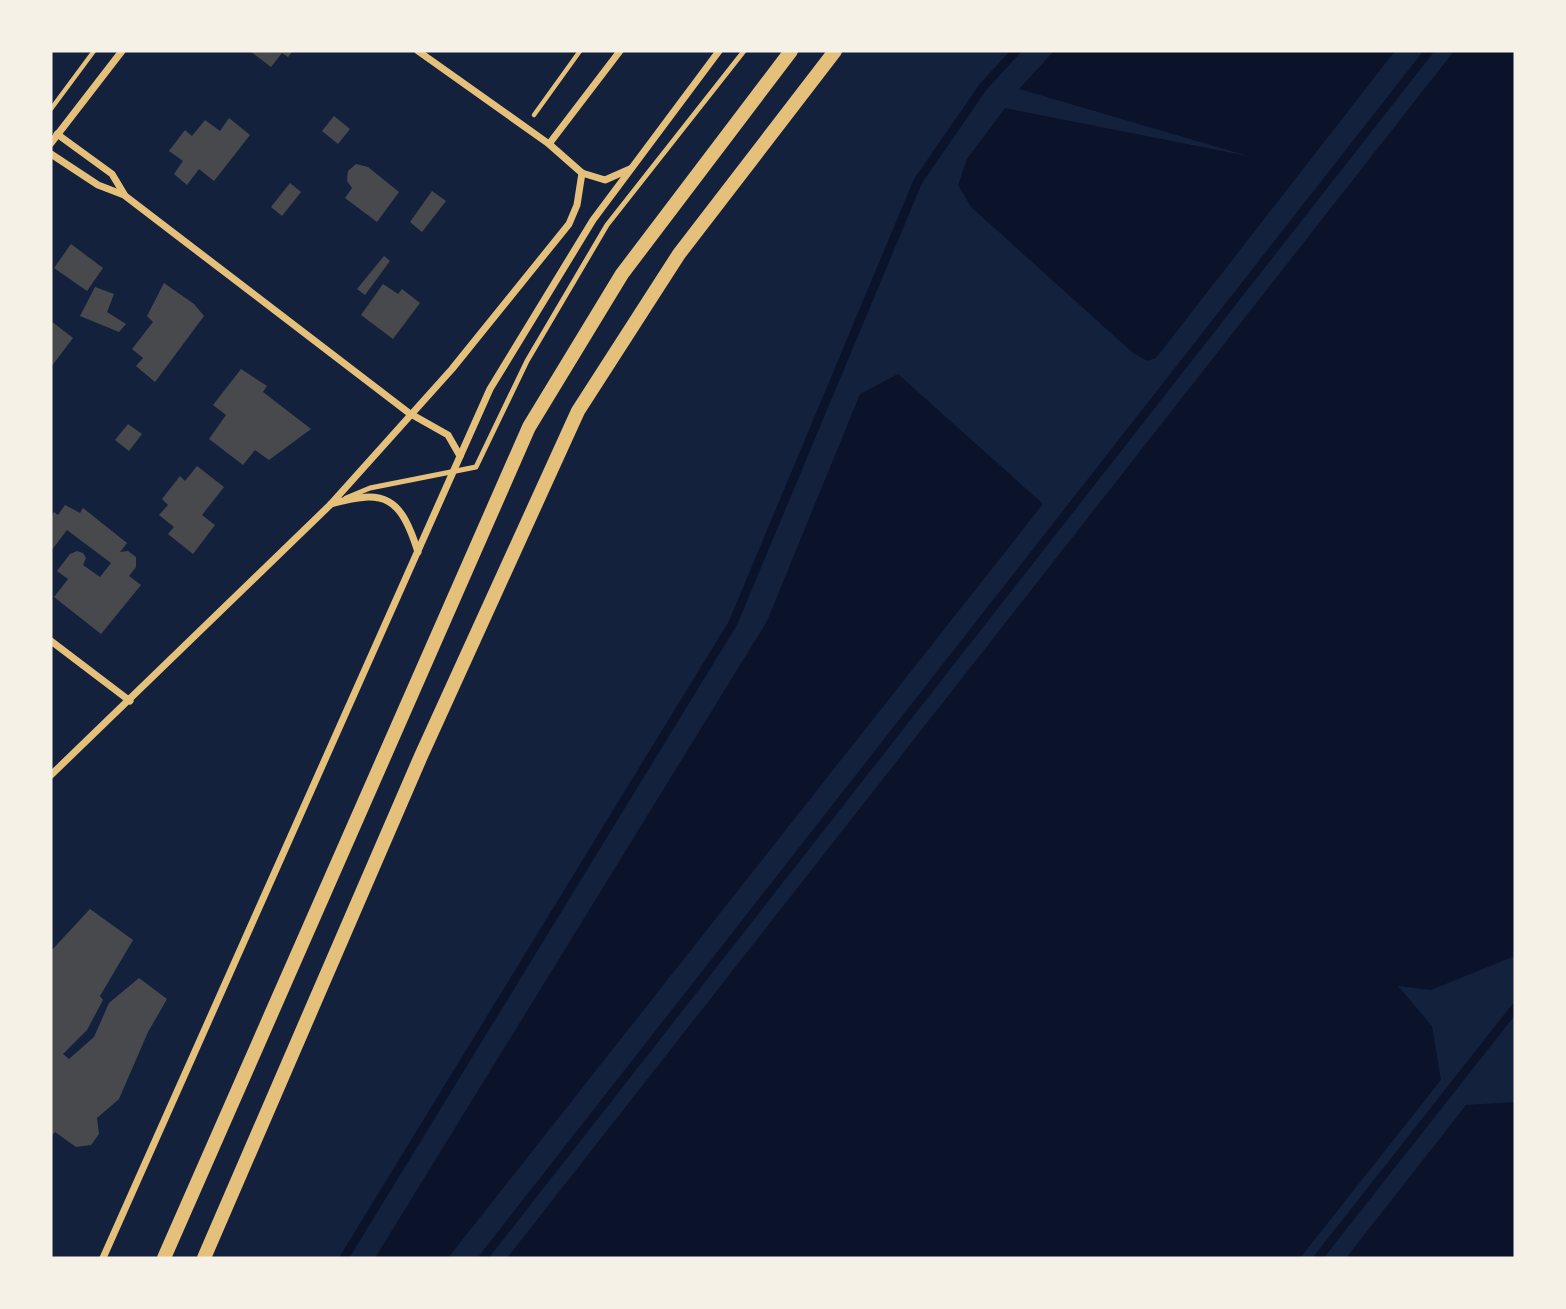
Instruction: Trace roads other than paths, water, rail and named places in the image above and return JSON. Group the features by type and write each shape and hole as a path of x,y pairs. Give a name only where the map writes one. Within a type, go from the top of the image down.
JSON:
{"main road":[{"path":"164,1258 529,427 602,304 636,254 790,51"},
{"path":"204,1258 421,756 578,411 679,254 835,51"}],"street":[{"path":"51,143 122,51"},
{"path":"418,51 549,144 582,173 605,180 631,168"},
{"path":"549,144 620,51"},
{"path":"103,1258 490,389 593,220 719,51"},
{"path":"57,134 112,174 124,195"},
{"path":"51,154 98,185 124,195 409,413 448,435 460,456"},
{"path":"51,775 330,505 495,318 569,225 577,205 582,173"},
{"path":"330,505 362,495 384,500 405,513 418,552"},
{"path":"51,641 130,701"}],"lane":[{"path":"330,505 370,488 476,467 527,361 607,225 744,51"}],"water":[{"path":"1054,51 1395,51 1156,358 1147,361 1133,353 971,207 958,185 967,159 1005,108 1248,156 1019,89"},
{"path":"1454,51 1515,51 1515,956 1431,990 1398,986 1432,1026 1441,1080 1300,1258 507,1258"},
{"path":"898,374 1043,504 448,1258 375,1258 767,621 860,394"},
{"path":"1515,1102 1515,1258 1346,1258 1466,1105"}],"waterway":[{"path":"344,1258 733,623 918,181 983,87 1016,51"},
{"path":"483,1258 1429,51"},
{"path":"1318,1258 1515,1008"}]}
